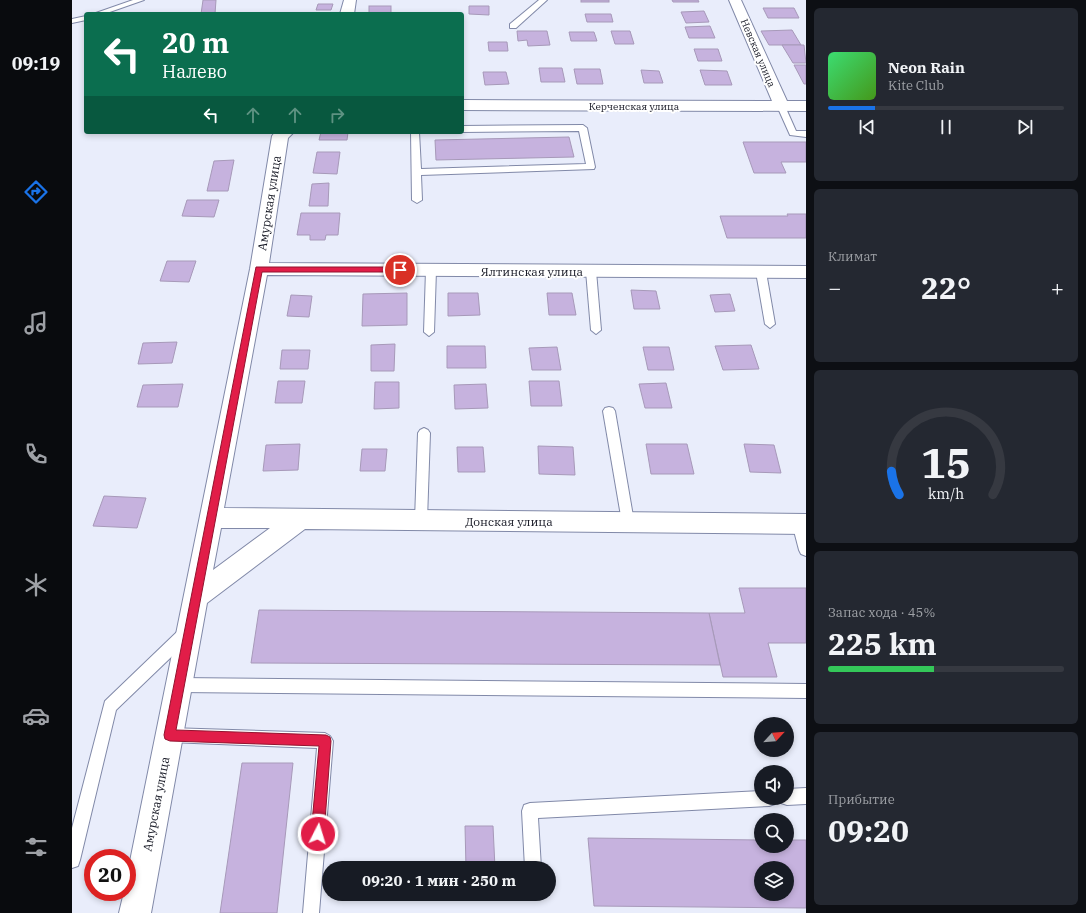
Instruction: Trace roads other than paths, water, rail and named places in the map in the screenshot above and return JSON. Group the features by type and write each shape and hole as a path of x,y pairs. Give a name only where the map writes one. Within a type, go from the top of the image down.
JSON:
{"street":[{"path":"347,12 350,0"},
{"name":"Невская улица","path":"735,0 781,106"},
{"name":"Керченская улица","path":"464,105 806,106"},
{"name":"Амурская улица","path":"135,913 259,269 280,136 283,134"},
{"name":"Ялтинская улица","path":"259,269 806,272"},
{"name":"Донская улица","path":"212,518 802,524"},
{"path":"197,596 301,519"}],"lane":[{"path":"103,12 140,0"},
{"path":"513,26 543,0"},
{"path":"72,21 84,18"},
{"path":"781,106 793,133 806,134"},
{"path":"416,172 591,167 583,128 464,129"},
{"path":"415,134 417,200"},
{"path":"429,332 431,270"},
{"path":"591,271 596,330"},
{"path":"761,272 770,324"},
{"path":"609,411 628,522"},
{"path":"421,520 424,433"},
{"path":"802,524 806,550"},
{"path":"72,860 110,706 190,629"},
{"path":"179,685 806,691"},
{"path":"170,735 326,741 311,913"},
{"path":"794,797 806,796"},
{"path":"533,861 530,811 754,799"}]}
